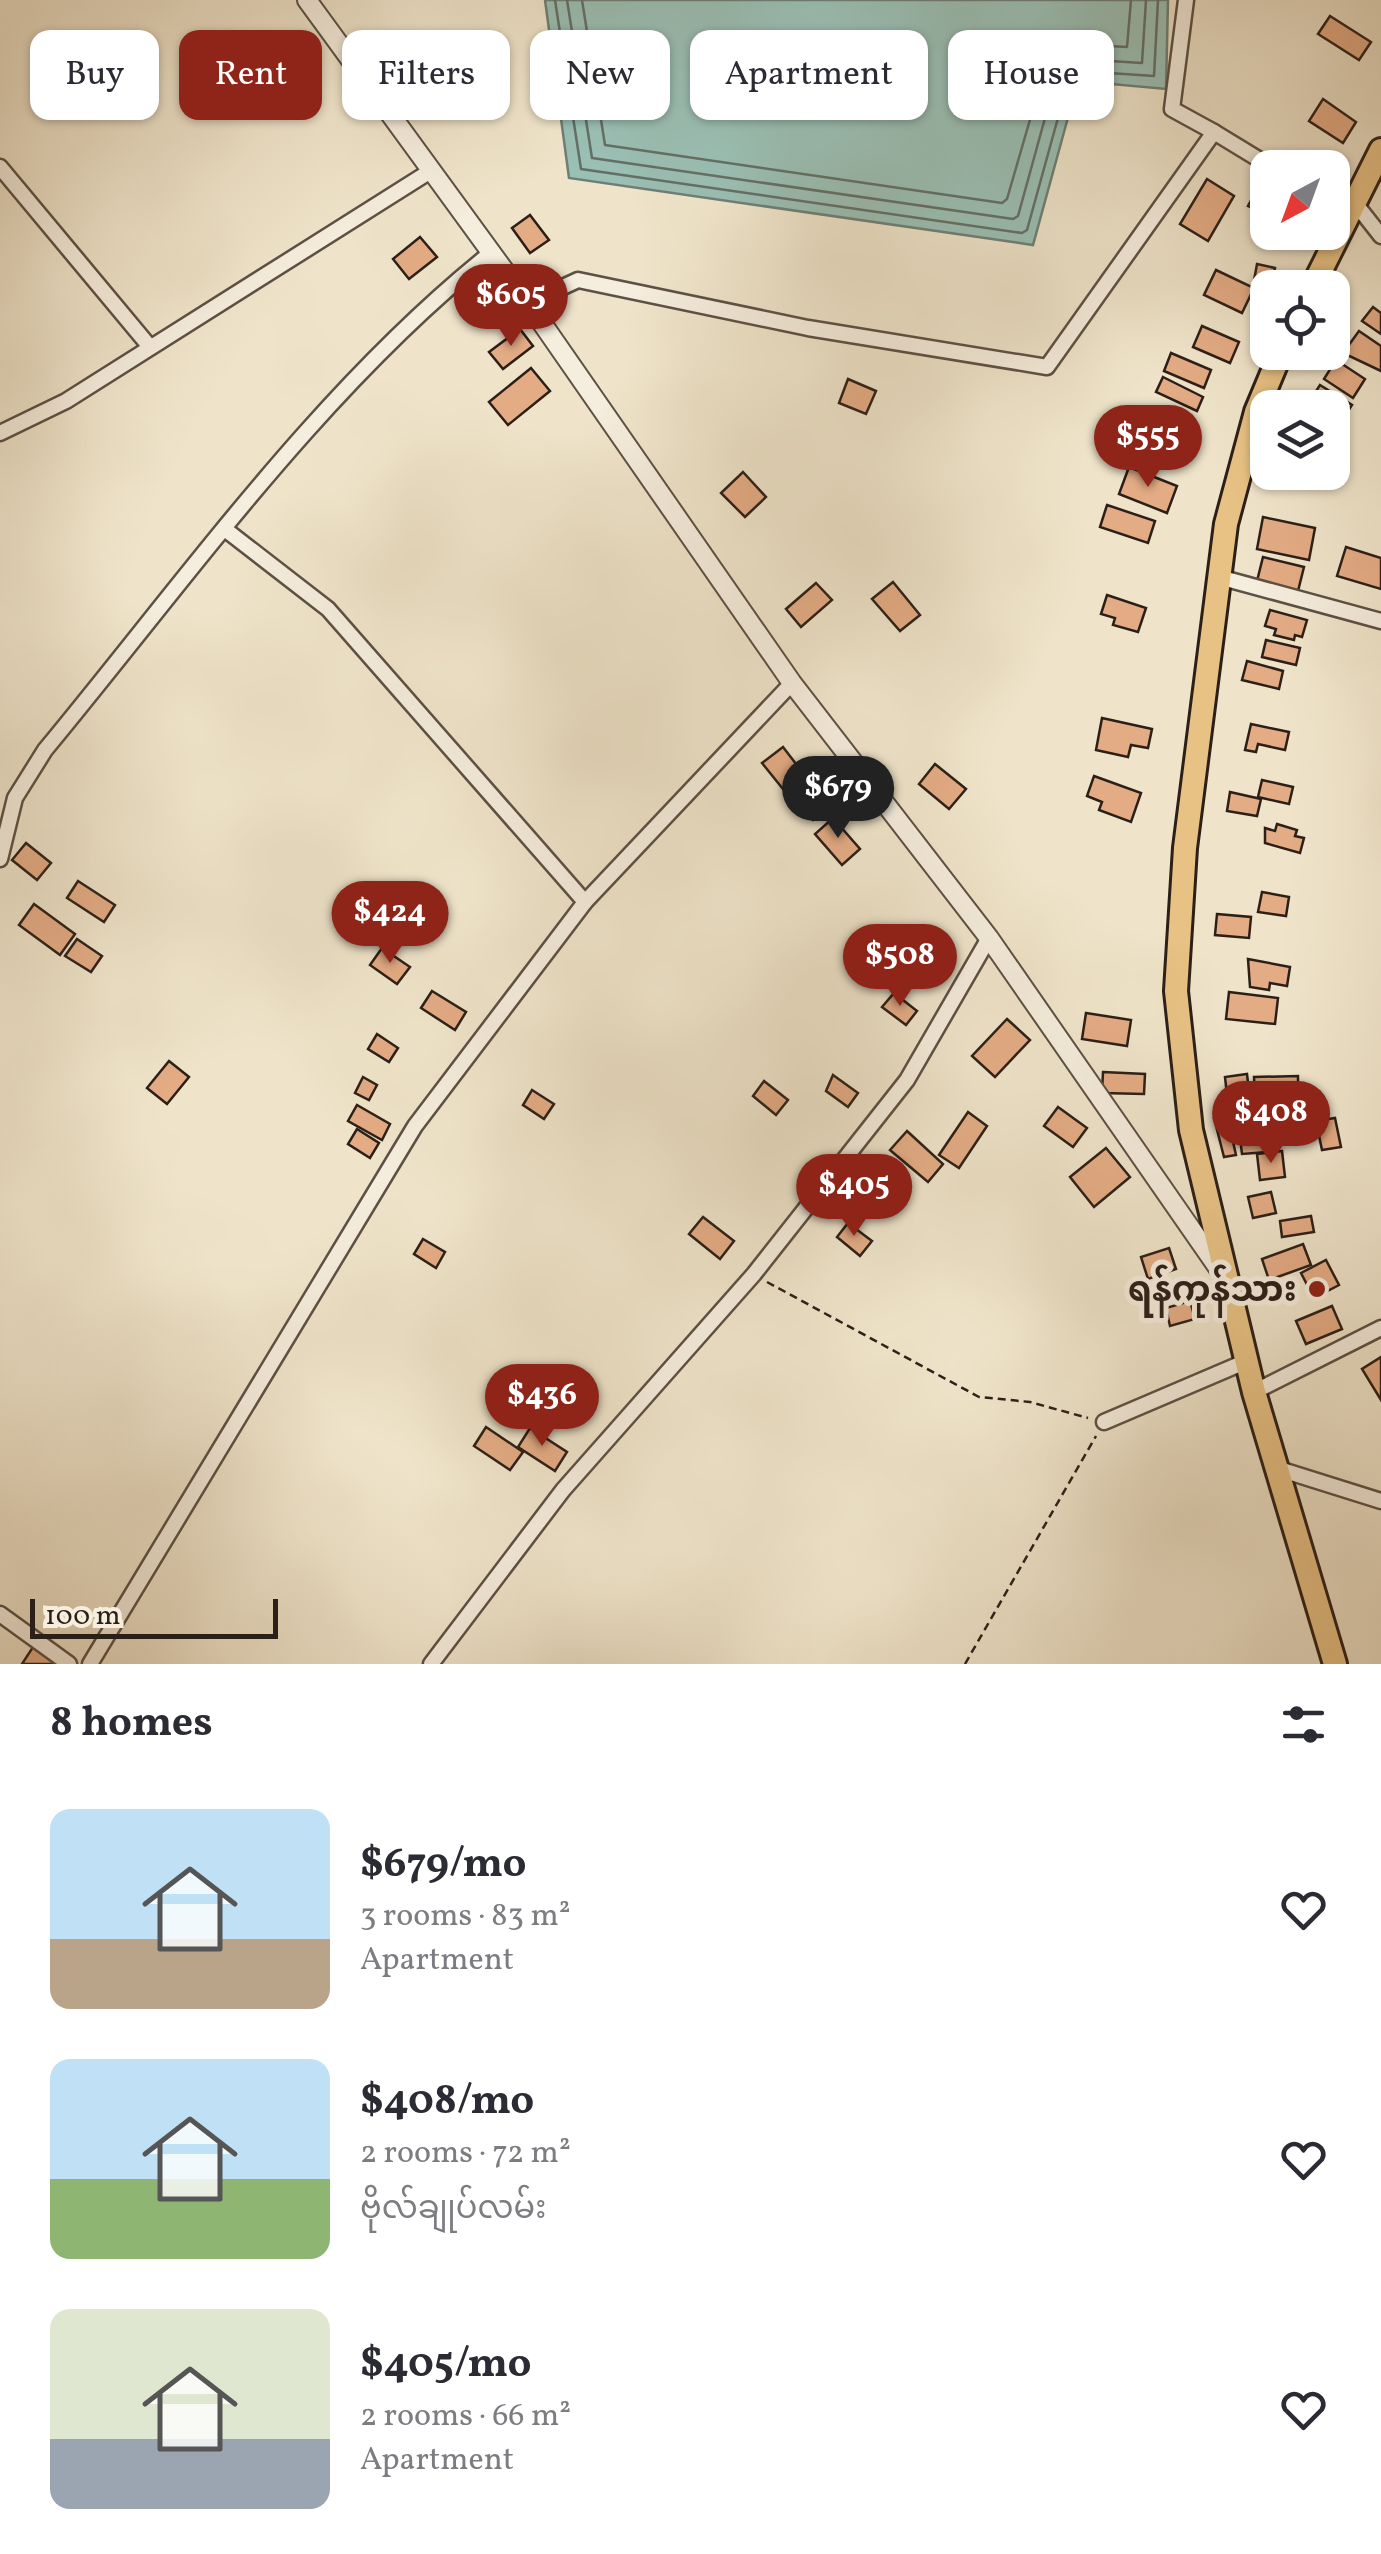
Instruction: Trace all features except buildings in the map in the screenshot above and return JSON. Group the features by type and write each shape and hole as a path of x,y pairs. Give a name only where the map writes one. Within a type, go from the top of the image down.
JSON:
{"main road":[{"path":"1350,198 1381,150"},
{"path":"1275,370 1238,472 1219,578 1185,848 1176,991 1191,1130 1254,1392 1335,1664"}],"street":[{"path":"307,0 492,252 792,683 989,938 1230,1285"},
{"path":"1186,0 1172,108 1250,154"},
{"path":"528,303 578,280 808,328 1047,367 1214,132"},
{"path":"0,168 150,348"},
{"path":"0,432 66,401 432,170"},
{"path":"1350,208 1381,218"},
{"path":"1350,210 1381,236"},
{"path":"0,859 15,798 45,750 372,358 492,252"},
{"path":"226,530 328,609 585,902"},
{"path":"1219,578 1381,620"},
{"path":"90,1664 415,1126 585,902 792,683"},
{"path":"431,1664 563,1490 754,1274 907,1080 989,938"},
{"path":"1254,1392 1381,1328"},
{"path":"1104,1422 1247,1362"},
{"path":"1279,1468 1381,1501"},
{"path":"0,1614 69,1664"}],"path":[{"path":"754,1274 979,1397 1030,1402 1104,1422 964,1664"}],"water":[{"path":"545,0 1168,0 1166,89 1114,84 1114,30 948,30 948,120 1067,120 1033,245 569,178 561,120 670,120 670,30 549,30"}],"place":[{"name":"ရန်ကုန်သား","path":"1317,1289"}]}
